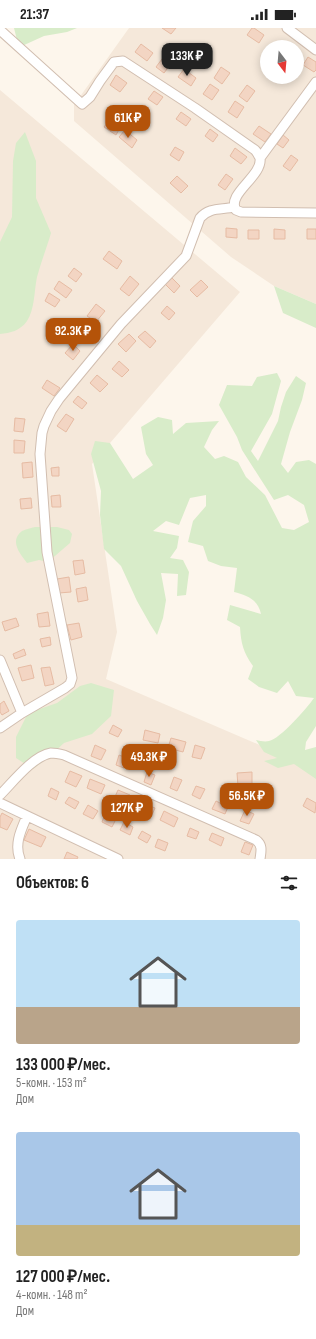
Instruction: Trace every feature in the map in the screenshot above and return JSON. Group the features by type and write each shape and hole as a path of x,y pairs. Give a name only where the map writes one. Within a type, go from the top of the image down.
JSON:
{"street":[{"path":"287,28 316,50"},
{"path":"0,30 82,104 90,97 100,80 114,62 123,61 195,108 255,150 260,158"},
{"path":"234,207 235,199 259,167 260,158 316,82"},
{"path":"0,728 22,713 65,688 70,684 72,678 47,552 40,454 41,438 44,426 51,411 121,324 186,256 200,218 204,213 215,209 234,207 236,210 241,212 316,213"},
{"path":"0,660 22,713"},
{"path":"0,795 37,759 51,753 60,754 260,842 260,859"},
{"path":"0,803 118,859"},
{"path":"20,859 17,849 18,840 27,816"}],"shaded area":[{"path":"129,28 316,28 316,304 274,286 231,257 74,121 74,105"},
{"path":"0,90 240,292 92,464 117,632 106,679 276,752 316,776 316,859 0,859"}],"green space":[{"path":"14,28 77,28 67,32 44,36 22,46 18,44"},
{"path":"25,132 36,161 36,198 51,233 37,277 30,316 18,329 0,334 0,242 12,217 13,161 16,143"},
{"path":"274,286 316,304 316,328 283,313"},
{"path":"277,373 281,381 272,414 251,451 258,461 278,421 286,392 296,376 306,383 281,464 288,473 296,462 309,460 316,464 316,726 306,742 305,750 316,747 316,779 294,764 278,768 264,761 277,758 264,752 256,740 269,741 280,735 314,698 296,696 288,681 277,693 259,687 248,679 253,666 243,647 240,627 227,620 230,605 261,614 259,609 251,598 234,592 237,568 221,566 208,561 203,546 188,542 193,521 206,506 206,495 190,498 179,525 166,521 153,531 179,536 177,548 170,558 183,560 189,572 186,595 177,596 178,574 161,573 166,600 163,618 157,635 137,601 121,566 104,549 100,515 101,491 91,454 95,441 110,443 133,479 153,465 146,454 141,427 158,417 172,420 173,434 186,423 219,421 212,430 204,447 215,459 224,456 238,462 246,477 265,495 282,528 294,530 309,522 304,505 288,495 274,500 242,450 237,437 219,405 227,385 252,386 257,377"},
{"path":"35,527 57,527 69,530 72,534 70,543 48,562 39,560 27,563 21,556 17,547 16,539 22,531"},
{"path":"91,683 114,690 111,716 92,734 64,743 33,769 16,758 16,737 28,713 57,703 80,686"}],"building":[{"path":"162,28 176,28 171,34"},
{"path":"252,28 254,28 264,35 259,43 247,35"},
{"path":"141,44 153,53 147,61 135,52"},
{"path":"165,55 173,61 164,73 156,67"},
{"path":"308,57 316,62 316,70 314,72 304,66"},
{"path":"221,67 230,73 222,84 214,78"},
{"path":"184,69 196,78 191,86 178,77"},
{"path":"116,75 127,83 120,92 110,85"},
{"path":"210,84 219,90 212,100 203,94"},
{"path":"247,85 255,91 247,102 239,96"},
{"path":"154,91 163,97 157,105 148,99"},
{"path":"235,101 244,107 237,118 228,112"},
{"path":"181,112 191,119 186,126 176,119"},
{"path":"110,119 121,126 116,135 104,127"},
{"path":"259,126 271,134 265,142 253,134"},
{"path":"210,129 218,135 213,142 205,136"},
{"path":"125,130 137,140 132,148 119,137"},
{"path":"283,135 289,140 283,148 277,144"},
{"path":"175,147 184,152 179,161 170,155"},
{"path":"235,148 247,157 241,164 230,156"},
{"path":"291,155 298,160 290,171 283,166"},
{"path":"226,174 233,179 225,190 218,185"},
{"path":"177,176 188,186 181,193 170,183"},
{"path":"226,228 237,229 237,238 226,237"},
{"path":"274,229 285,230 285,239 274,239"},
{"path":"307,229 316,229 316,239 307,239"},
{"path":"248,230 259,230 259,239 248,239"},
{"path":"109,251 122,261 117,269 103,259"},
{"path":"74,268 82,274 76,282 68,276"},
{"path":"130,276 139,284 129,296 120,289"},
{"path":"171,277 180,286 174,293 164,283"},
{"path":"201,280 208,287 197,297 190,290"},
{"path":"59,281 72,290 66,298 54,289"},
{"path":"49,293 60,300 55,307 45,301"},
{"path":"96,304 105,311 96,322 87,316"},
{"path":"167,306 175,313 169,320 161,313"},
{"path":"53,324 65,332 59,340 47,333"},
{"path":"87,325 95,332 88,341 80,334"},
{"path":"145,331 156,341 150,348 138,337"},
{"path":"129,334 136,341 126,352 118,344"},
{"path":"73,344 80,351 73,360 65,353"},
{"path":"119,361 129,370 122,377 112,369"},
{"path":"97,375 108,384 100,392 90,383"},
{"path":"47,380 60,388 54,396 42,388"},
{"path":"78,396 87,403 82,409 73,402"},
{"path":"66,414 74,419 66,432 57,426"},
{"path":"15,418 25,419 23,432 14,431"},
{"path":"14,440 25,441 24,453 14,453"},
{"path":"32,462 33,477 23,478 22,463"},
{"path":"59,467 59,476 52,476 51,468"},
{"path":"60,495 61,507 52,507 51,496"},
{"path":"31,498 32,508 21,509 20,499"},
{"path":"83,560 85,573 75,575 73,561"},
{"path":"69,577 71,592 59,593 57,579"},
{"path":"86,587 88,600 78,602 76,589"},
{"path":"48,612 50,626 39,627 37,614"},
{"path":"16,618 19,626 5,631 2,622"},
{"path":"79,623 82,637 71,640 67,625"},
{"path":"50,637 51,645 42,647 40,639"},
{"path":"24,649 26,655 15,659 13,654"},
{"path":"31,665 34,678 22,681 18,668"},
{"path":"50,667 54,684 45,686 41,668"},
{"path":"4,701 9,711 2,715 0,712 0,704"},
{"path":"113,725 122,730 118,737 109,733"},
{"path":"145,730 160,734 158,743 143,740"},
{"path":"171,738 186,742 183,752 168,748"},
{"path":"95,745 106,750 101,760 91,756"},
{"path":"195,745 205,748 201,759 192,757"},
{"path":"119,755 127,758 124,768 116,765"},
{"path":"70,771 82,776 76,787 65,782"},
{"path":"147,772 155,775 151,785 144,782"},
{"path":"252,772 252,786 238,786 237,773"},
{"path":"174,777 182,780 177,791 170,788"},
{"path":"90,779 105,785 101,794 87,788"},
{"path":"196,786 205,789 200,799 192,795"},
{"path":"51,788 59,792 56,800 48,796"},
{"path":"118,790 130,795 126,804 114,799"},
{"path":"69,797 79,802 75,809 65,803"},
{"path":"307,798 316,803 315,813 303,806"},
{"path":"216,801 228,807 225,814 212,809"},
{"path":"140,802 155,808 151,817 136,811"},
{"path":"88,805 98,811 93,819 83,814"},
{"path":"245,810 254,814 249,824 240,821"},
{"path":"164,811 178,818 174,827 160,820"},
{"path":"2,813 13,819 7,830 0,827 0,817"},
{"path":"105,814 116,819 112,827 102,822"},
{"path":"124,822 133,827 130,835 120,830"},
{"path":"190,828 199,832 196,839 187,836"},
{"path":"29,829 46,837 41,847 24,840"},
{"path":"142,831 151,836 147,843 138,838"},
{"path":"212,833 224,838 221,846 209,840"},
{"path":"158,839 168,843 165,851 155,847"},
{"path":"245,842 253,845 249,855 241,852"},
{"path":"67,852 78,857 77,859 64,859"}]}
